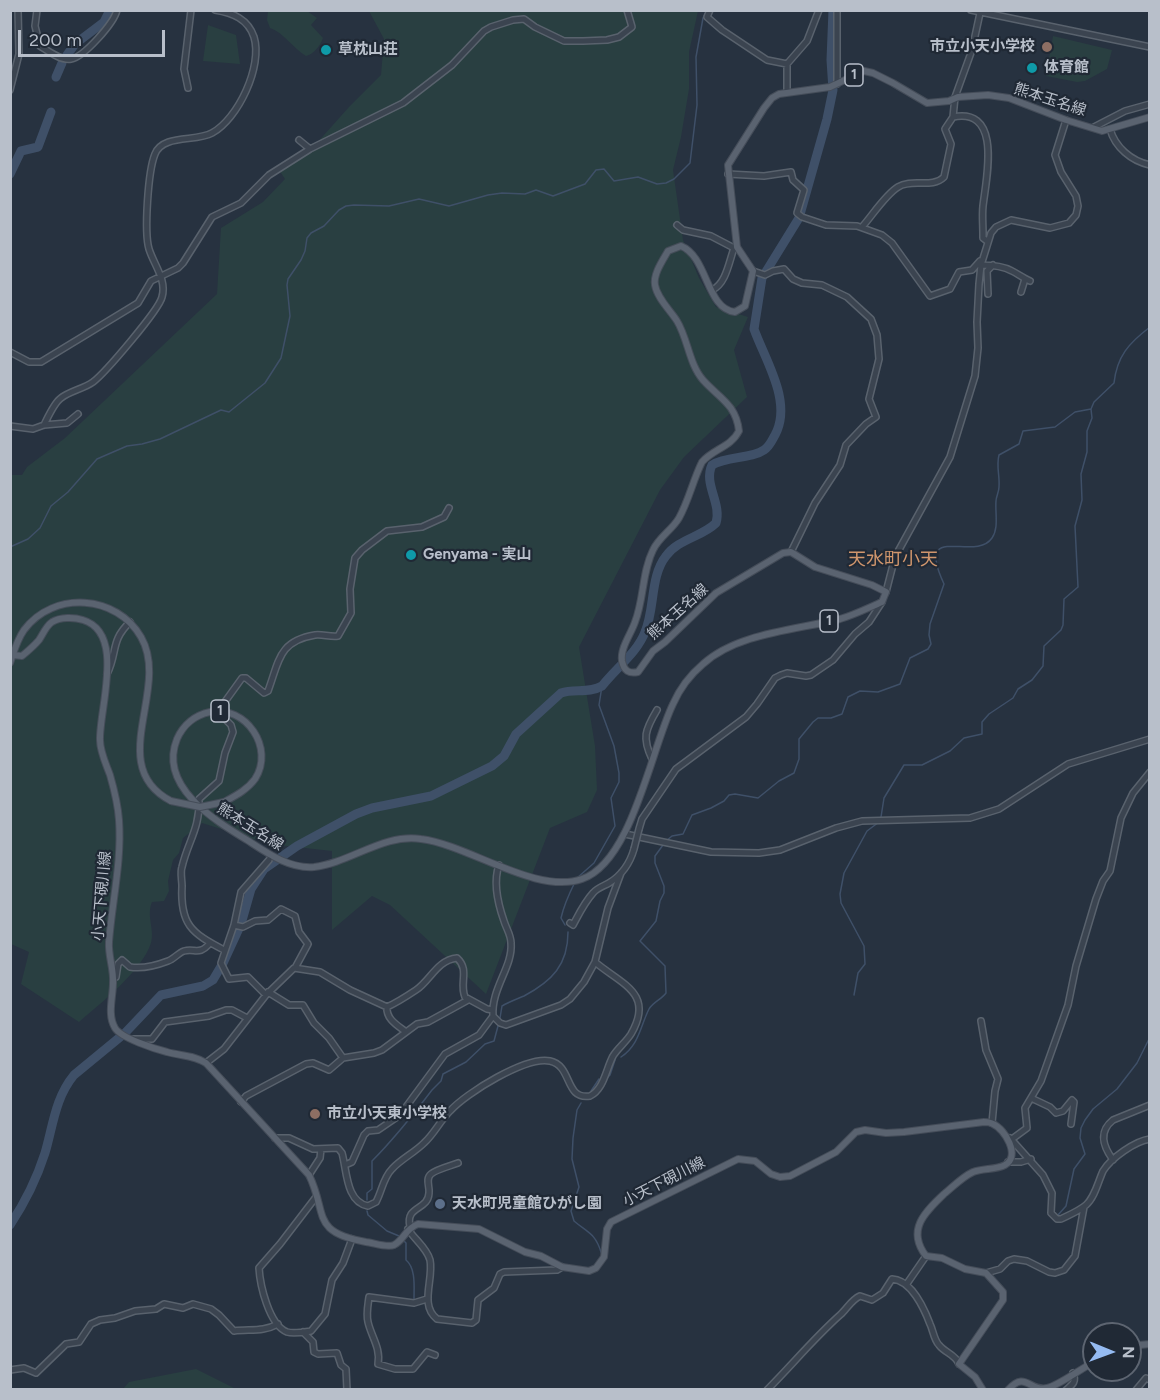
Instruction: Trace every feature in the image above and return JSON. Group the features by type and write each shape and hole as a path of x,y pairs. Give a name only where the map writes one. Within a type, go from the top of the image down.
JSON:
{"main road":[{"name":"熊本玉名線","path":"791,552 783,553 716,593 653,651 638,672 633,674 627,672 623,663 643,597 648,561 654,548 679,518 702,462 707,456 732,442 740,431 730,405 700,375 685,336 655,287 658,271 668,251 676,247 685,248 699,265 718,303 724,309 735,312 745,306 753,271 736,248 728,165 771,98 787,92 830,87 864,71 893,83 927,103 988,95 1009,98 1066,120 1102,130 1149,117"},
{"path":"791,552 815,567 886,592 882,602"},
{"name":"熊本玉名線","path":"10,663 15,645 25,628 50,609 64,604 87,602 114,610 130,622 145,644 150,670 140,747 143,772 154,790 171,801 179,804 200,807 224,802 247,788 255,778 260,768 261,749 258,738 246,722 233,714 211,711 191,720 182,730 174,747 176,772 182,786 199,807 269,857 304,867 314,867 333,863 400,839 419,838 437,842 532,877 563,882 581,880 601,868 610,858 625,834 671,706 687,679 708,659 746,640 843,618 882,602"},
{"name":"小天下硯川線","path":"13,655 22,656 55,620 79,618 95,625 102,634 107,675 100,737 119,820 117,881 109,943 113,974 112,1023 122,1035 152,1043 167,1052 200,1059 206,1063"},
{"path":"206,1063 309,1175 320,1212 330,1229 352,1239 387,1246 394,1245 409,1228"},
{"name":"小天下硯川線","path":"409,1228 427,1224 479,1229 562,1267 589,1271 596,1268 604,1257 607,1228 611,1222 738,1159 755,1161 780,1178 790,1176 836,1152 856,1132 866,1130 886,1133 904,1132 984,1122 992,1124"},
{"path":"983,1389 975,1377 959,1364 1003,1300 1003,1292 986,1273 965,1269 942,1258 926,1256 919,1244 918,1236 924,1214 963,1178 976,1171 1004,1165 1008,1162 1012,1152 1009,1137 992,1124"},
{"path":"1008,1389 1015,1382 1021,1381 1035,1388 1046,1389 1082,1368"}],"street":[{"path":"10,90 19,54 18,10"},
{"path":"36,10 35,26 40,46 53,54 71,59 80,55 98,38 111,23 117,10"},
{"path":"188,88 184,69 191,10"},
{"path":"44,425 59,398 94,381 159,306 163,288 161,275 149,249 146,228 155,153 165,143 204,137 215,132 238,104 254,70 256,45 248,26 239,17 215,10"},
{"path":"10,352 35,363 49,358 138,303 147,285 183,263 212,217 241,203 268,175 310,149 403,103 452,65 484,31 491,27 524,19 564,41 607,40 619,37 632,27 627,10"},
{"path":"710,10 707,17 722,30 766,60 787,64"},
{"path":"787,92 787,64 807,41 819,10"},
{"path":"837,10 837,84"},
{"path":"971,10 1149,47"},
{"path":"862,227 898,187 908,183 934,183 944,177 951,144 945,129 953,117 955,98 972,50 979,12"},
{"path":"1094,127 1125,111 1149,104"},
{"path":"953,117 964,115 974,118 985,135 990,159 982,207 983,238 987,241"},
{"path":"886,592 895,557 951,457 978,366 977,322 981,265 987,241 996,227 1011,220 1050,228 1073,221 1078,206 1076,196 1061,172 1055,155 1066,120"},
{"path":"1110,129 1114,141 1129,156 1149,165"},
{"path":"299,140 310,149"},
{"path":"728,174 764,176 791,172 793,180 804,190 797,213 800,216 826,225 862,227 889,240 930,296 951,289 960,272 972,270 984,257"},
{"path":"677,225 683,230 711,236 736,248 724,278 718,287 712,290"},
{"path":"981,265 993,265 1011,270 1028,280 1020,292"},
{"path":"988,294 987,271 993,265"},
{"path":"753,271 763,274 784,269 793,279 802,283 822,285 847,297 872,319 877,335 879,359 869,399 876,417 846,445 840,465 815,503 791,552"},
{"path":"10,426 33,429 44,425 67,423 78,414"},
{"path":"223,707 243,678 264,693 268,691 280,655 296,639 317,634 338,636 351,613 350,590 355,558 362,550 387,531 422,527 444,517 449,508"},
{"path":"570,923 573,925 594,891 612,881 630,860 642,819 676,769 746,717 775,678 787,673 812,675 833,660 855,634 869,622 882,602"},
{"path":"107,675 120,631 130,622"},
{"path":"652,759 645,744 648,724 657,710"},
{"path":"223,717 231,725 233,732 225,753 219,781 199,799 196,829 181,868 182,912 186,922 210,943 224,950"},
{"path":"625,834 711,852 769,852 836,828 872,820 959,819 984,815 999,809 1068,764 1149,739"},
{"path":"1149,772 1133,793 1121,818 1110,871 1096,898 1076,966 1068,1005 1041,1081 1025,1108 1027,1128 1009,1137 1040,1169 1052,1193 1050,1206 1053,1216 1061,1220 1084,1207 1090,1200 1105,1168 1113,1160 1139,1142 1149,1139"},
{"path":"269,857 241,892 238,926 224,950 222,966 229,979 250,978 267,994 289,1005 303,1005 312,1020 343,1058"},
{"path":"345,1166 352,1162 368,1131 378,1130 400,1115 445,1054 479,1035 496,1017 497,988 511,950 511,940 498,898 496,873 499,865"},
{"path":"387,1007 416,990 435,969 453,958 459,960 463,966 465,973 463,993 468,1000 511,1024 561,1005 570,999 584,982 595,962 621,873"},
{"path":"206,1063 224,1049 267,994 295,968 308,944 299,932 295,916 282,908 270,920 238,926"},
{"path":"116,977 118,964 122,960 129,967 147,969 168,961 181,952 200,950 210,943"},
{"path":"275,1138 285,1137 308,1147 338,1148 342,1154 351,1194 355,1201 361,1205 372,1205 380,1195 391,1170 424,1143 455,1105 496,1077 537,1060 548,1060 562,1067 567,1074 572,1091 578,1096 584,1097 595,1093 613,1056 632,1033 639,1010 639,1001 631,987 595,962"},
{"path":"295,968 320,972 350,990 387,1007"},
{"path":"241,1102 246,1096 306,1064 329,1070 343,1058 374,1053 417,1024 428,1022 468,1000"},
{"path":"387,1007 386,1012 389,1018 406,1032"},
{"path":"152,1043 165,1022 209,1016 226,1010 232,1010 247,1018"},
{"path":"981,1020 986,1050 998,1079 992,1124"},
{"path":"1030,1098 1050,1107 1056,1113 1063,1111 1072,1100 1074,1108 1071,1124"},
{"path":"1113,1160 1105,1149 1103,1141 1108,1124 1149,1105"},
{"path":"309,1175 320,1158 321,1149"},
{"path":"1008,1162 1031,1159"},
{"path":"458,1163 431,1174 428,1179 428,1199 410,1214 408,1219 409,1228 429,1256 427,1299 433,1317 472,1323 476,1320 478,1300 494,1288 500,1275 504,1272 556,1270 562,1267"},
{"path":"316,1197 259,1268 264,1297 278,1324 288,1332 311,1331 325,1314 332,1280 343,1263 352,1239"},
{"path":"994,1283 1000,1269 1008,1261 1014,1259 1027,1261 1049,1272 1064,1270 1075,1256 1084,1207"},
{"path":"906,1285 926,1256"},
{"path":"986,1273 1000,1269"},
{"path":"767,1389 785,1373 814,1339 842,1314 854,1299 860,1296 872,1300 883,1293 892,1279 906,1285 915,1295 939,1346 950,1353 959,1364"},
{"path":"427,1299 414,1303 369,1297 368,1323 376,1343 378,1364 408,1370 413,1369 427,1352 435,1355"},
{"path":"10,1370 24,1368 36,1373 66,1344 79,1342 91,1324 135,1311 156,1309 164,1304 183,1308 198,1305 219,1315 234,1331 253,1328 266,1330 278,1324"},
{"path":"303,1332 312,1342 314,1352 318,1354 337,1353 341,1365 346,1369 347,1389"},
{"path":"1066,1389 1074,1383 1073,1373"},
{"path":"1136,1389 1146,1378 1149,1380"}],"green space":[{"path":"268,11 307,11 317,18 311,25 323,38 314,52 306,56 280,33 270,28 267,20"},
{"path":"369,11 698,11 689,52 689,89 673,170 683,240 699,278 716,307 748,317 734,350 747,397 684,457 660,490 579,647 595,746 597,790 587,812 550,828 486,994 390,905 372,896 332,930 332,851 269,844 202,823 183,838 179,853 173,860 168,881 169,891 164,901 152,902 150,912 152,938 146,954 120,986 79,1022 21,984 29,952 11,944 11,475 22,475 27,467 65,438 217,294 221,228 263,202 285,179 279,170 307,154 381,75 384,39"},
{"path":"208,25 236,35 240,64 203,61"},
{"path":"1053,36 1112,50 1107,69 1085,81 1077,82 1046,76"},
{"path":"196,1369 236,1389 123,1389 129,1382"}],"waterway":[{"path":"67,55 75,44 104,22 110,10"},
{"path":"10,547 28,539 40,528 51,506 68,492 97,459 127,446 160,439 221,410 229,412 265,383 281,358 290,316 288,279 301,260 307,238 346,206 389,206 419,199 449,206 488,195 525,194 536,190 553,196 585,184 596,170 604,169 614,181 638,177 657,184 674,179 690,163 697,105 696,57 703,18 707,10"},
{"path":"10,1225 38,1172 55,1112 74,1075 125,1033 161,995 203,986 213,980 241,924 251,889 264,869 297,846 356,814 372,808 431,796 492,766 504,756 516,734 561,693 592,690 602,686 637,647 648,623 657,573 666,556 683,542 704,532 716,523 717,508 710,479 712,465 764,450 772,441 780,422 779,395 754,329 762,278 799,218 827,119 833,90 831,60 833,10"},
{"path":"56,77 62,63"},
{"path":"10,174 21,151 38,147 51,112"},
{"path":"881,817 884,798 904,765 922,765 950,751 964,738 982,734 982,722 989,714 1013,698 1018,689 1032,680 1043,666 1044,646 1061,630 1063,625 1064,599 1078,587 1075,526 1082,500 1081,474 1087,452 1087,431 1092,418 1091,409 1094,402 1114,383 1118,365 1125,351 1150,327"},
{"path":"666,841 672,836 683,834 692,815 724,801 729,795 758,798 779,781 794,773 799,759 799,739 818,718 831,718 842,714 848,697 860,691 878,692 900,684 910,658 928,649 931,644 930,624 944,584 937,565 936,553 950,546 984,545 994,534 999,487 999,455 1019,444 1023,431 1055,427 1075,412 1091,409"},
{"path":"577,878 594,863 615,826 611,798 619,782 619,773 614,746 599,705 602,686"},
{"path":"854,995 858,973 865,964 864,946 841,903 840,894 844,873 867,831 879,822"},
{"path":"621,1057 632,1047 651,1007 666,993 665,966 640,941 656,921 664,893 664,886 655,863 655,856 663,845"},
{"path":"565,925 561,918 575,882"},
{"path":"500,1018 502,1006 534,990 556,971 565,954 568,932"},
{"path":"367,1200 367,1193 372,1189 372,1161 441,1081 443,1074 466,1062 485,1044 494,1041 498,1026"},
{"path":"1058,1215 1066,1206 1074,1169 1085,1154 1080,1138 1085,1120 1093,1109 1117,1089 1137,1063 1150,1037"},
{"path":"607,1078 615,1060"},
{"path":"591,1091 599,1079"},
{"path":"581,1103 577,1110 572,1159 579,1187 571,1211 574,1221 594,1237 601,1252"},
{"path":"367,1211 368,1215 387,1231 399,1236"},
{"path":"404,1241 406,1260 413,1273 414,1299"}],"place":[{"name":"市立小天小学校","path":"1047,47"},
{"name":"草枕山荘","path":"326,50"},
{"name":"体育館","path":"1032,68"},
{"name":"Genyama - 実山","path":"411,555"},
{"name":"市立小天東小学校","path":"315,1114"},
{"name":"天水町児童館ひがし園","path":"440,1204"}],"district":[{"name":"天水町小天","path":"893,560"}]}
